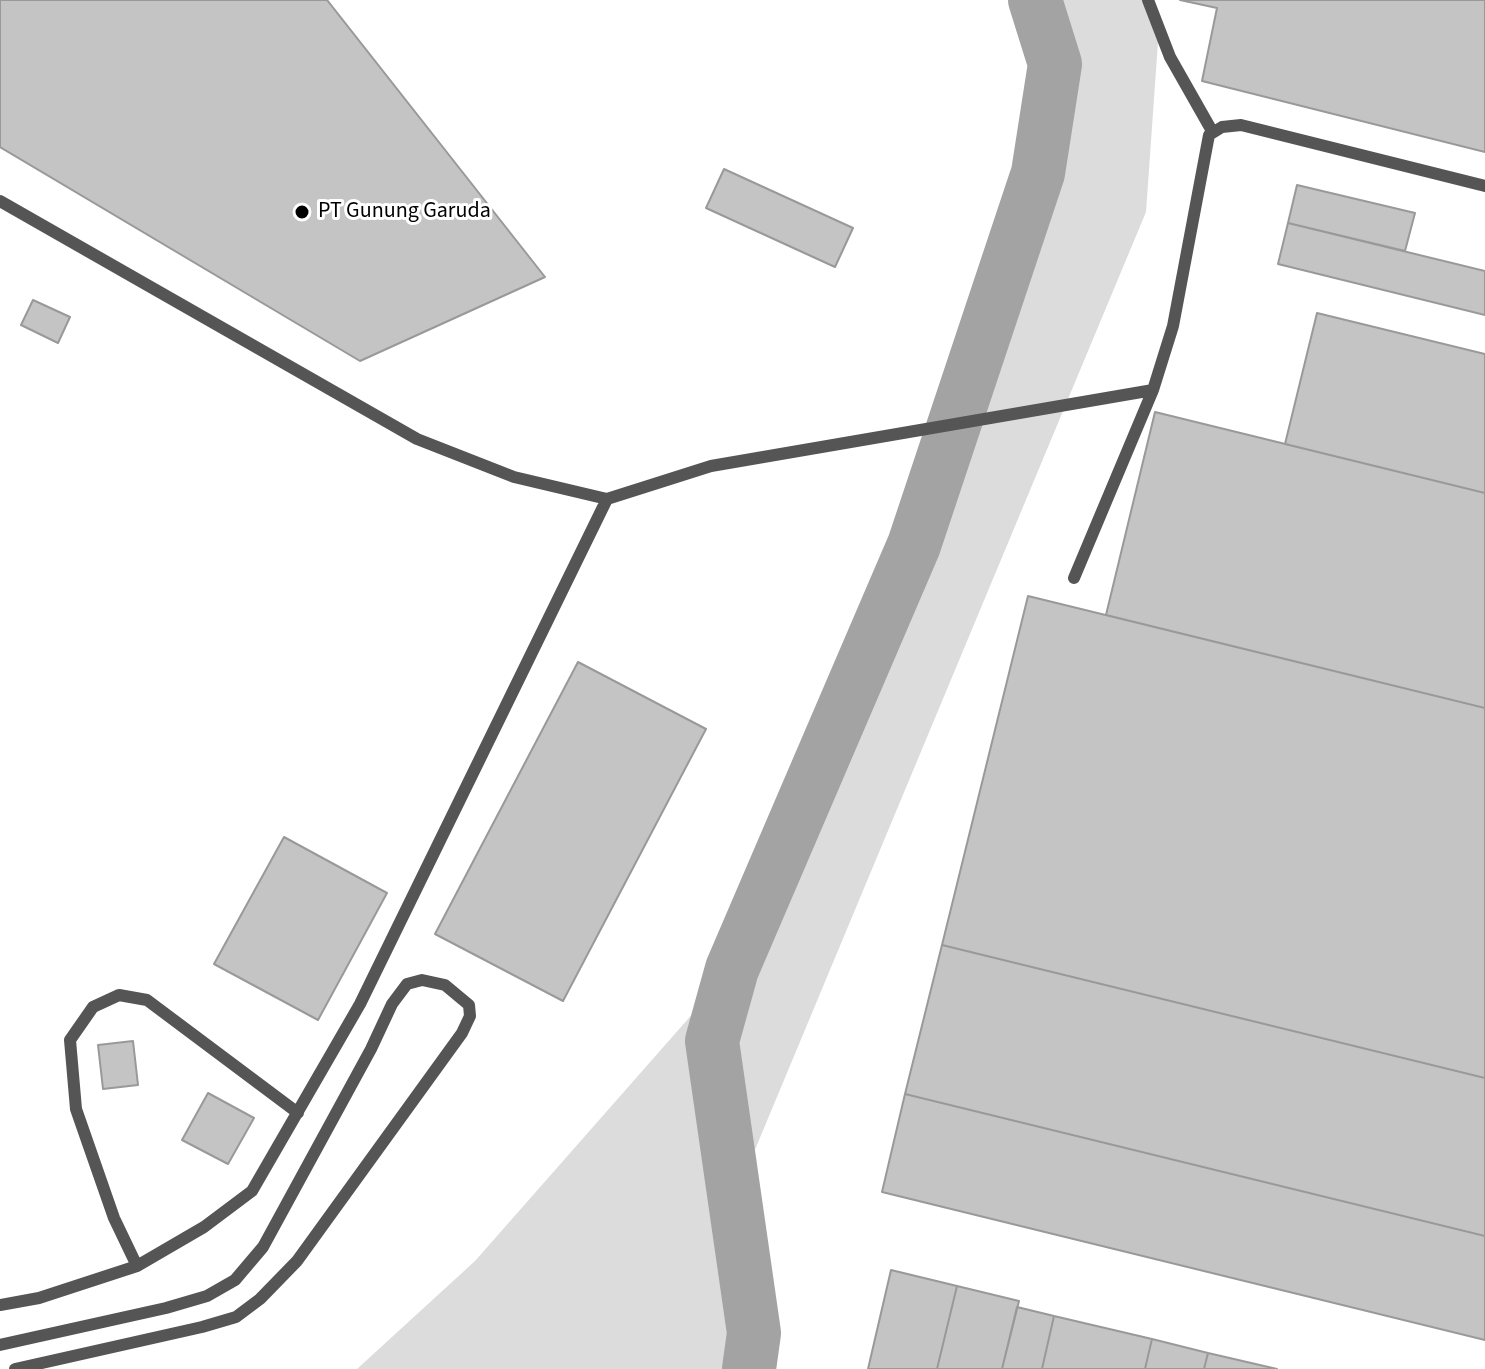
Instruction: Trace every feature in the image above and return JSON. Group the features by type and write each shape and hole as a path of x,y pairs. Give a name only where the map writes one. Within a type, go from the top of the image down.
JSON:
{"lane":[{"path":"1074,578 1153,390 1173,326 1212,131 1170,57 1148,0"},
{"path":"1212,131 1241,125 1485,186"},
{"path":"0,201 417,439 514,477 607,499 711,466 1153,390"},
{"path":"0,1305 39,1298 137,1266 204,1227 252,1191 360,1004 607,499"},
{"path":"0,1345 166,1308 207,1296 235,1280 263,1247 371,1049 392,1004 407,984 422,980 445,985 469,1005 470,1016 462,1033 297,1261 260,1299 236,1317 202,1327 15,1369"},
{"path":"137,1266 114,1218 76,1109 70,1040 93,1007 119,995 147,1000 298,1113"}],"shaded area":[{"path":"1035,0 1146,0 1159,28 1146,212 734,1200 754,1333 749,1369 357,1369 475,1261 732,969 914,545 1038,173 1055,64"}],"building":[{"name":"PT Gunung Garuda","path":"0,0 327,0 545,277 360,361 0,147"},
{"path":"1180,0 1485,0 1485,152 1202,81 1217,8"},
{"path":"724,169 853,228 835,267 706,208"},
{"path":"1297,185 1415,213 1405,251 1288,223"},
{"path":"1288,223 1485,271 1485,315 1278,264"},
{"path":"33,300 70,317 58,343 21,325"},
{"path":"1317,313 1485,354 1485,493 1285,444"},
{"path":"1155,412 1485,493 1485,708 1106,615"},
{"path":"1028,596 1485,708 1485,1078 942,945"},
{"path":"578,662 706,729 563,1001 435,934"},
{"path":"284,837 387,893 318,1020 214,964"},
{"path":"942,945 1485,1078 1485,1236 905,1094"},
{"path":"133,1041 138,1085 103,1089 98,1045"},
{"path":"208,1093 254,1118 228,1164 182,1140"},
{"path":"905,1094 1485,1236 1485,1340 882,1192"},
{"path":"891,1270 957,1286 937,1369 868,1369"},
{"path":"957,1286 1019,1301 1002,1369 937,1369"},
{"path":"1017,1307 1054,1316 1042,1369 1002,1369"},
{"path":"1054,1316 1152,1339 1145,1369 1042,1369"},
{"path":"1152,1339 1208,1353 1204,1369 1145,1369"},
{"path":"1208,1353 1277,1369 1204,1369"}],"waterway":[{"path":"749,1369 754,1333 712,1041 732,969 914,545 1038,173 1055,64 1035,0"}],"place":[{"name":"PT Gunung Garuda","path":"302,212"}]}
